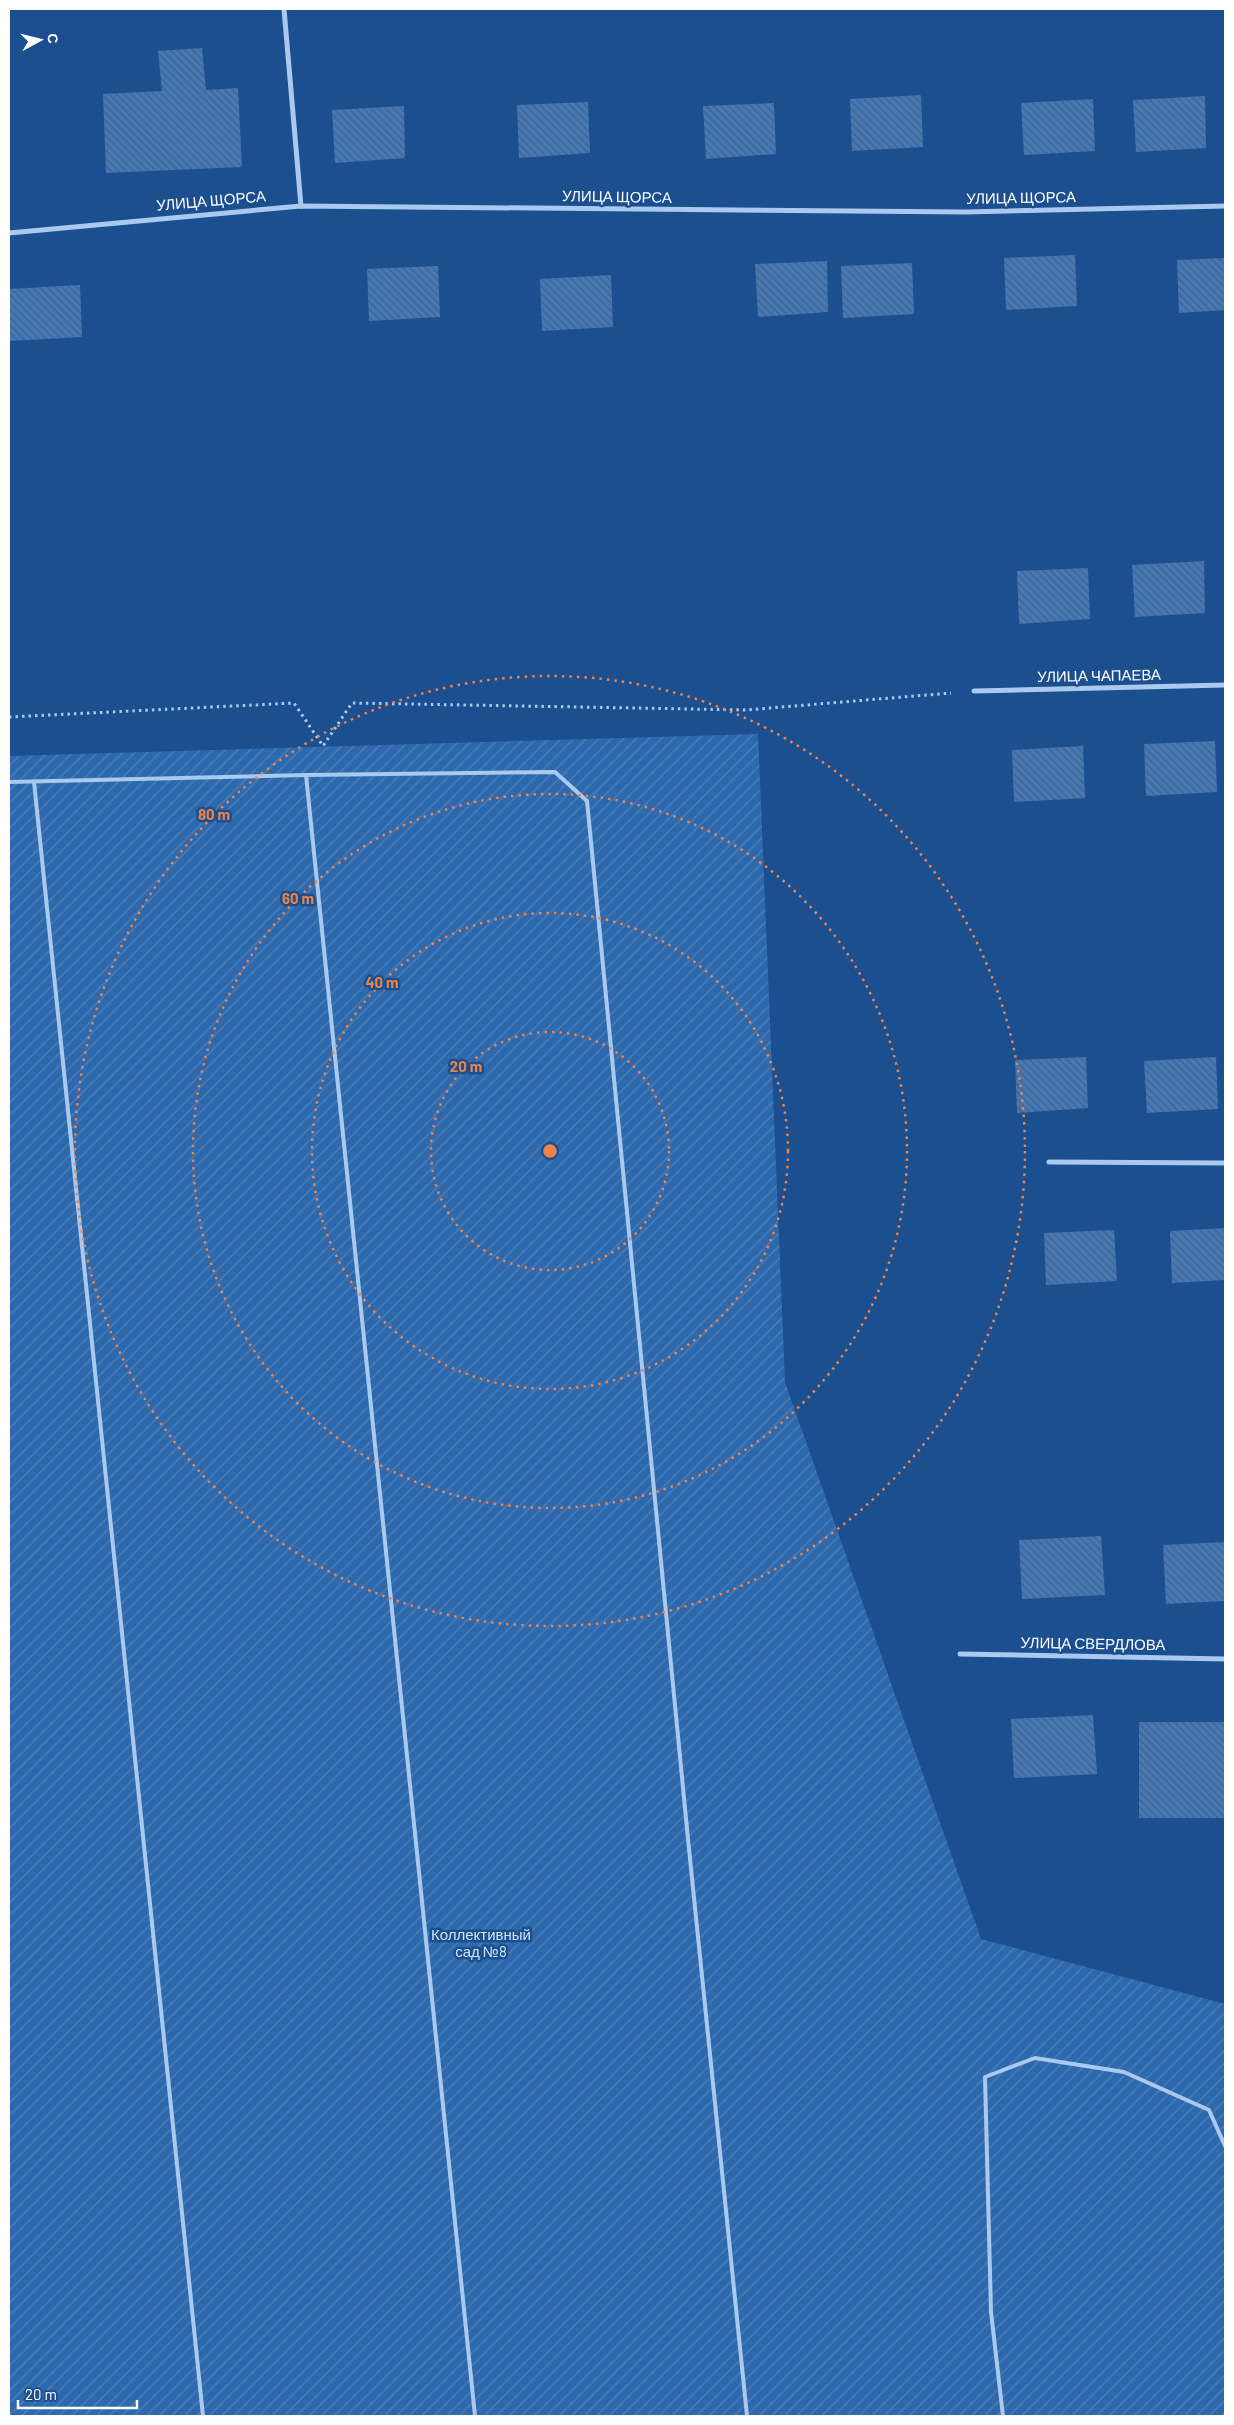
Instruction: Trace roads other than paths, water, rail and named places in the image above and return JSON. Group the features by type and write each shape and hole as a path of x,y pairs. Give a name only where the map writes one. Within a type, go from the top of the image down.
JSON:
{"street":[{"path":"284,9 301,206"},
{"name":"УЛИЦА ЩОРСА","path":"9,233 301,206 966,212 1225,206"},
{"name":"УЛИЦА ЧАПАЕВА","path":"974,691 1225,686"},
{"path":"1049,1162 1225,1163"},
{"name":"УЛИЦА СВЕРДЛОВА","path":"960,1654 1225,1659"}],"lane":[{"path":"9,782 306,775 555,772 587,801 685,1810 747,2416"},
{"path":"306,775 475,2416"},
{"path":"34,782 203,2416"},
{"path":"1003,2416 991,2312 985,2077 1036,2058 1124,2072 1208,2110 1225,2146"}],"park label":[{"name":"Коллективный сад №8","path":"481,1944"}]}
